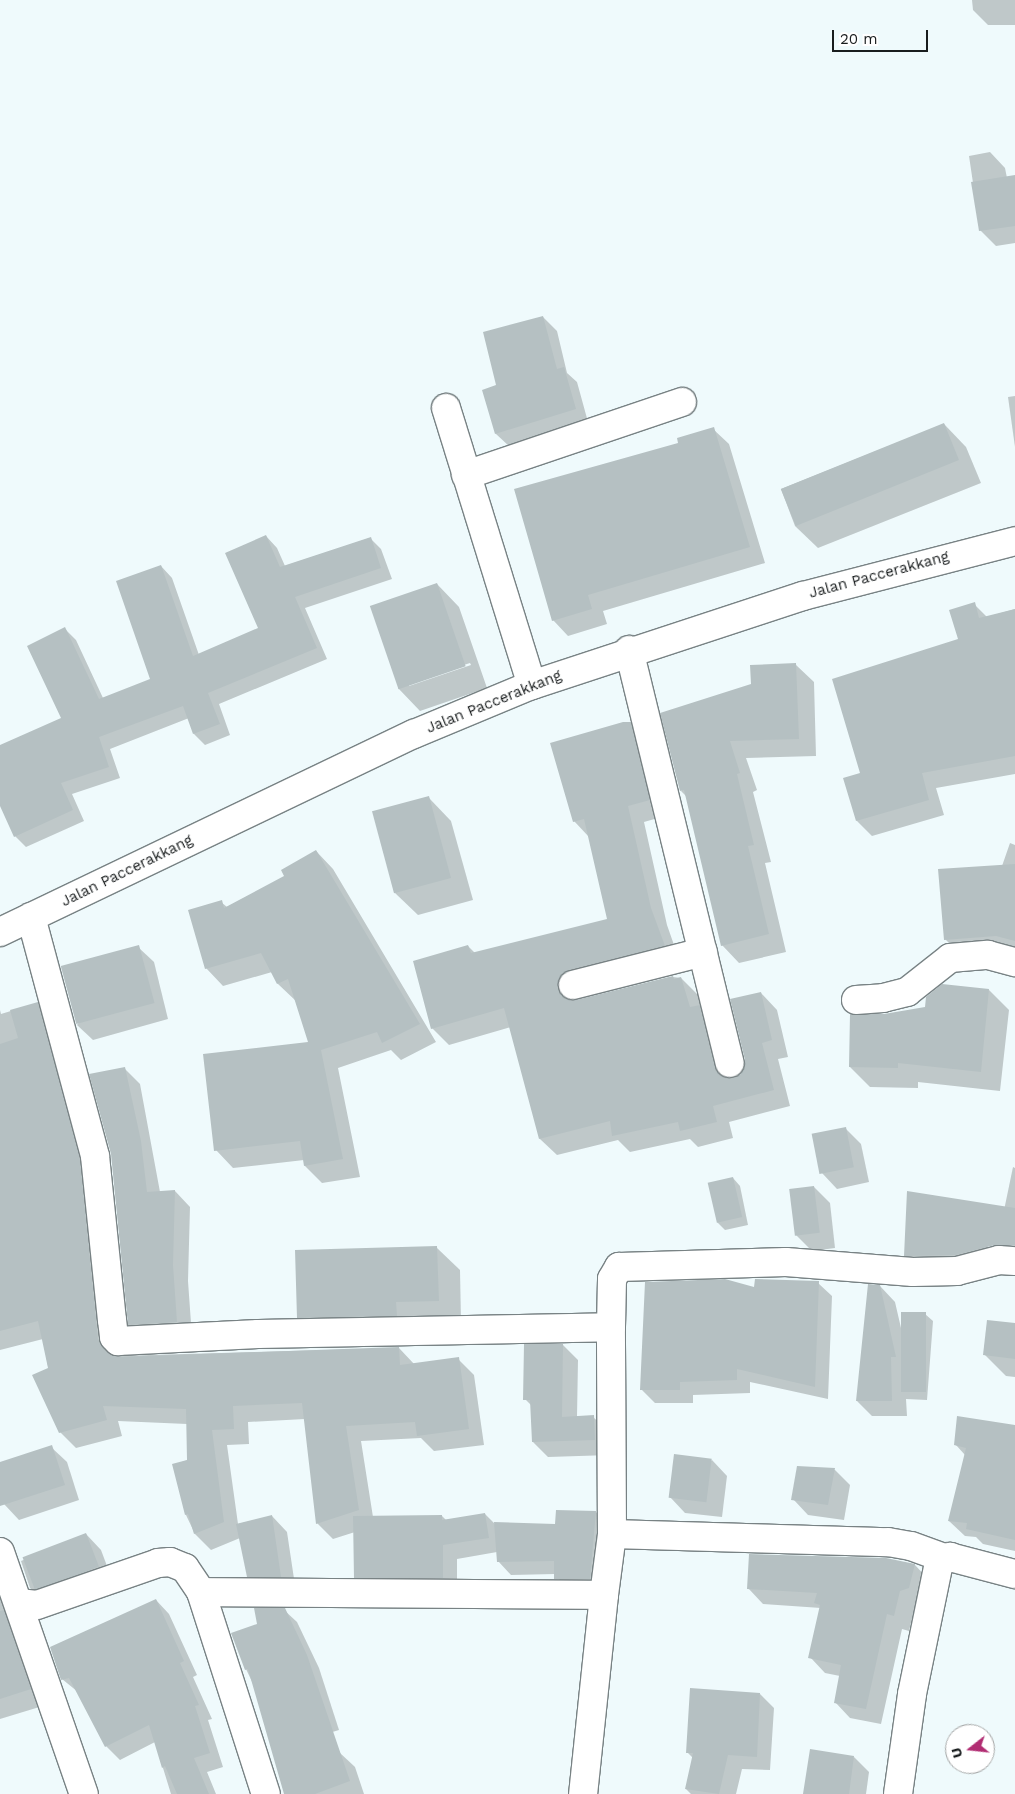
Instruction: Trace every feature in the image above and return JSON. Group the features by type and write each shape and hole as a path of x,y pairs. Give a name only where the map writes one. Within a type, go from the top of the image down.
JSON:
{"street":[{"path":"466,475 682,402"},
{"path":"446,408 532,685"},
{"name":"Jalan Paccerakkang","path":"0,932 414,734 532,685 629,650 802,596 1015,541"},
{"path":"629,650 730,1062"},
{"path":"31,917 95,1156 114,1337 118,1341 258,1334 611,1326"},
{"path":"573,985 702,952"},
{"path":"856,1000 882,998 907,992 950,958 988,955 1015,962"},
{"path":"584,1794 612,1534 611,1326 614,1271 626,1265 786,1262 913,1272 957,1271 999,1260 1015,1262"},
{"path":"612,1534 888,1542 911,1546 944,1558 966,1560 1015,1574"},
{"path":"0,1552 84,1794"},
{"path":"898,1794 925,1627 936,1574 944,1558"},
{"path":"19,1603 36,1605 164,1563 185,1568 201,1592 266,1794"},
{"path":"201,1592 604,1595"}],"building":[{"path":"1015,175 1015,226 979,231 971,182"},
{"path":"543,316 557,369 564,367 576,409 495,434 482,390 496,385 483,332"},
{"path":"944,423 959,460 796,526 781,489"},
{"path":"714,427 750,547 588,595 592,609 552,621 514,489 678,443 677,438"},
{"path":"266,535 280,567 371,537 381,568 295,597 317,648 208,693 220,724 193,734 183,706 99,737 109,767 61,783 73,810 14,837 0,806 0,745 61,718 27,646 65,627 99,699 150,679 116,581 161,565 193,656 258,628 225,553"},
{"path":"437,583 466,666 399,689 370,606"},
{"path":"975,602 979,618 1015,609 1015,756 922,773 929,800 856,821 843,778 860,773 832,679 958,639 949,610"},
{"path":"796,663 799,739 730,741 740,773 737,774 754,845 748,846 769,934 721,946 684,790 680,791 660,713 751,684 750,665"},
{"path":"623,722 631,722 650,800 628,806 651,908 665,946 569,970 558,980 558,989 568,1000 576,1000 673,976 674,979 681,977 690,1007 700,1005 715,1067 719,1074 733,1078 741,1074 745,1060 730,999 761,992 772,1040 762,1043 774,1090 713,1106 717,1122 680,1131 678,1122 612,1136 610,1121 539,1139 504,1008 431,1029 413,961 468,945 471,953 607,919 584,819 573,822 550,743"},
{"path":"429,796 451,878 394,893 372,811"},
{"path":"316,850 420,1024 382,1043 377,1032 321,1050 343,1159 304,1166 300,1141 214,1151 203,1054 308,1042 288,979 277,984 261,953 205,969 188,910 222,900 224,908 284,876 281,870"},
{"path":"1015,864 1015,941 996,936 944,940 938,869"},
{"path":"139,945 155,1003 76,1024 61,966"},
{"path":"942,984 989,989 981,1072 898,1063 898,1068 849,1067 850,1014 884,1014 925,1007 926,997"},
{"path":"38,1002 80,1159 98,1339 107,1352 119,1357 399,1347 400,1365 459,1357 469,1429 417,1436 415,1422 346,1426 359,1510 316,1524 302,1403 233,1406 234,1429 212,1430 224,1522 194,1534 188,1514 185,1515 172,1464 187,1460 186,1409 103,1406 107,1420 59,1433 32,1375 48,1368 38,1321 0,1331 0,1044 18,1038 10,1010"},
{"path":"125,1067 141,1141 147,1192 175,1190 173,1265 177,1322 128,1325 111,1154 89,1074"},
{"path":"846,1127 854,1167 819,1174 812,1134"},
{"path":"733,1177 742,1217 717,1223 708,1183"},
{"path":"814,1186 820,1233 795,1236 789,1189"},
{"path":"907,1191 1015,1208 1015,1245 995,1245 955,1255 904,1256"},
{"path":"437,1246 439,1301 396,1302 397,1316 297,1318 295,1250"},
{"path":"725,1279 754,1287 755,1279 819,1281 815,1387 737,1369 737,1380 680,1382 680,1390 640,1390 645,1282"},
{"path":"868,1284 880,1285 896,1357 891,1357 892,1401 856,1401"},
{"path":"901,1312 926,1312 926,1392 901,1392"},
{"path":"987,1320 1015,1323 1015,1359 983,1355"},
{"path":"524,1344 563,1344 562,1417 594,1415 595,1440 532,1442 530,1400 523,1400"},
{"path":"957,1416 1015,1425 1015,1540 966,1529 967,1523 948,1521 966,1448 954,1445"},
{"path":"52,1445 65,1485 0,1506 0,1462"},
{"path":"674,1454 712,1459 706,1502 669,1498"},
{"path":"797,1466 835,1468 828,1505 791,1500"},
{"path":"556,1510 596,1511 590,1579 554,1579 554,1561 497,1562 494,1522 555,1524"},
{"path":"485,1513 489,1538 443,1545 443,1578 354,1578 353,1516 442,1515 442,1520"},
{"path":"272,1515 281,1577 247,1577 236,1524"},
{"path":"86,1533 99,1567 35,1591 23,1557"},
{"path":"749,1554 886,1558 915,1564 909,1588 900,1591 894,1616 887,1614 866,1709 834,1703 841,1665 808,1658 820,1605 814,1603 817,1593 747,1589"},
{"path":"156,1599 184,1661 180,1663 199,1705 195,1706 210,1753 194,1758 209,1794 177,1794 165,1766 162,1768 149,1725 105,1747 69,1678 61,1680 50,1647"},
{"path":"254,1608 285,1608 307,1655 350,1781 315,1794 284,1794 248,1669 245,1670 231,1633 257,1624"},
{"path":"4,1610 31,1689 0,1699 0,1611"},
{"path":"690,1688 760,1693 757,1757 728,1755 719,1794 685,1789 693,1753 686,1753"},
{"path":"810,1749 854,1756 849,1794 803,1794"}]}
